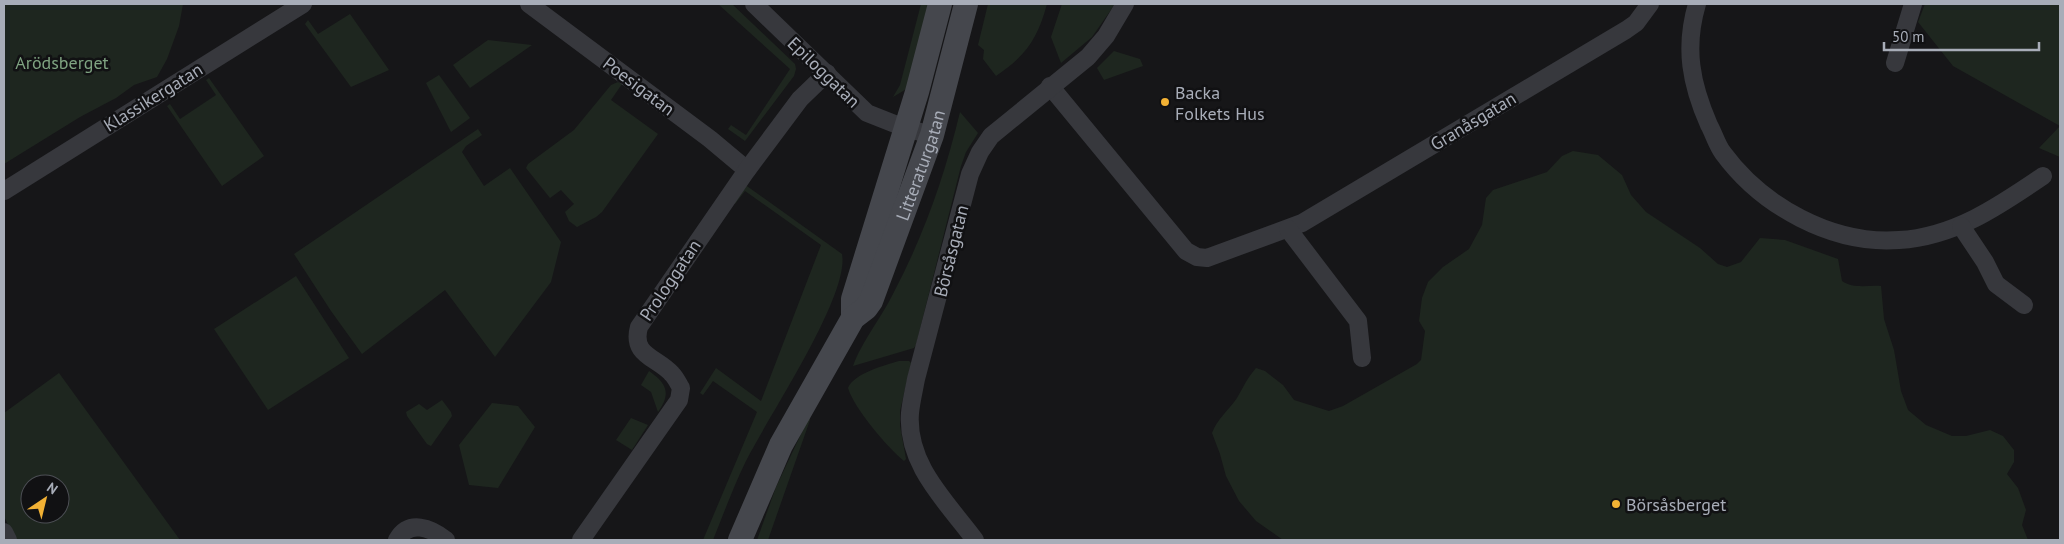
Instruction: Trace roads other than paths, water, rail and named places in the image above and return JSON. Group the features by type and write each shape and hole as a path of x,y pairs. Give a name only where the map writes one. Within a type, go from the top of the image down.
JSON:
{"street":[{"name":"Klassikergatan","path":"4,191 303,4"},
{"name":"Poesigatan","path":"529,4 710,138 747,170"},
{"name":"Epiloggatan","path":"754,4 867,113 905,128 932,135"},
{"name":"Litteraturgatan","path":"853,318 853,299 905,128 940,4"},
{"name":"Litteraturgatan","path":"740,540 780,445 853,318 866,308 871,301 932,135 966,4"},
{"name":"Börsåsgatan","path":"974,540 931,484 920,465 911,436 910,414 916,379 970,174 980,152 991,136 1050,86 1088,57 1106,36 1125,4"},
{"name":"Granåsgatan","path":"1050,86 1186,251 1197,257 1207,258 1302,223 1626,30 1636,23 1650,4"},
{"path":"1697,4 1693,17 1689,54 1692,80 1705,116 1721,151 1742,175 1759,190 1797,216 1828,230 1853,238 1899,240 1921,237 1961,226 2007,201 2043,176"},
{"path":"1895,63 1913,4"},
{"name":"Prologgatan","path":"581,540 679,400 681,388 672,374 645,354 638,345 636,336 639,327 718,209 800,99 827,74"},
{"path":"1961,226 1985,262 1996,284 2024,305"},
{"path":"1288,229 1358,321 1362,358"},
{"path":"397,540 408,530 418,527 436,533 446,540"},
{"path":"4,532 8,540"}],"place":[{"name":"Backa Folkets Hus","path":"1165,102"},
{"name":"Börsåsberget","path":"1616,504"}],"park label":[{"name":"Arödsberget","path":"62,62"}]}
